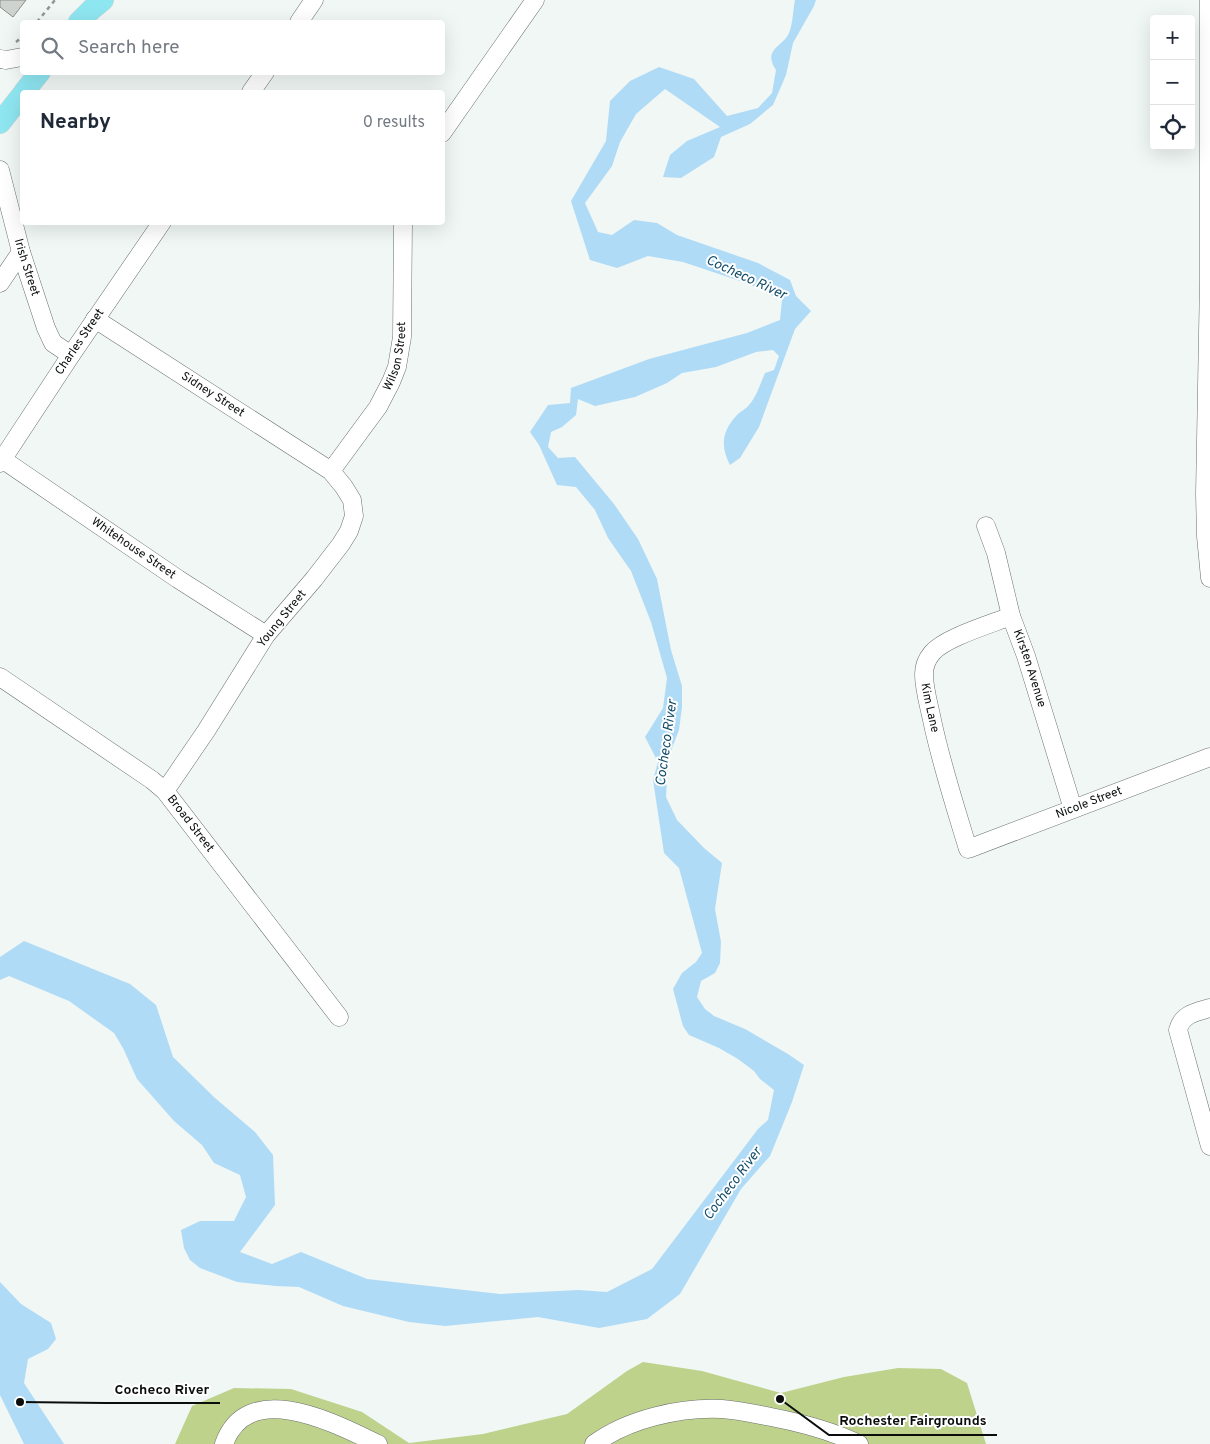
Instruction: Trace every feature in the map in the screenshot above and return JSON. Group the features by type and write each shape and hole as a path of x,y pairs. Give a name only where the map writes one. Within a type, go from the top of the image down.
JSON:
{"main road":[{"path":"81,20 103,0"},
{"path":"26,90 38,75"},
{"path":"0,123 20,98"}],"street":[{"path":"300,20 314,0"},
{"path":"445,129 535,0"},
{"path":"1209,0 1209,279 1205,494 1210,578"},
{"path":"0,59 20,57"},
{"path":"252,90 262,75"},
{"name":"Irish Street","path":"0,170 21,252 46,328 53,343 71,355"},
{"name":"Charles Street","path":"1,461 160,225"},
{"name":"Wilson Street","path":"331,471 378,407 397,367 402,337 403,225"},
{"path":"0,283 21,252"},
{"name":"Sidney Street","path":"95,319 331,471"},
{"name":"Whitehouse Street","path":"1,461 266,635"},
{"name":"Young Street","path":"165,792 266,635 314,579 349,531 354,516 352,500 344,486 331,471"},
{"name":"Kirsten Avenue","path":"986,526 996,553 1011,616 1026,656 1073,810"},
{"name":"Kim Lane","path":"968,849 936,740 924,674 926,663 932,653 940,646 1011,616"},
{"name":"Broad Street","path":"0,677 152,780 165,792 339,1017"},
{"name":"Nicole Street","path":"968,849 1210,757"},
{"path":"1210,1008 1187,1016 1182,1020 1178,1030 1210,1146"},
{"path":"224,1444 227,1436 236,1424 245,1416 257,1411 276,1409 300,1413 322,1420 345,1428 378,1444"},
{"path":"594,1444 607,1435 634,1423 676,1412 704,1409 723,1409 797,1422 823,1429 859,1444"}],"path":[{"path":"38,20 55,0"}],"green space":[{"path":"643,1362 702,1371 781,1393 844,1377 898,1368 941,1369 967,1383 986,1444 175,1444 192,1406 234,1388 291,1389 362,1412 409,1443 483,1434 567,1414 627,1371"}],"water":[{"path":"795,0 816,0 793,43 786,75 773,105 750,124 721,137 714,157 681,178 663,177 670,155 687,141 720,127 665,89 636,114 620,142 612,166 585,203 598,232 612,235 634,220 657,223 677,235 758,263 790,280 796,296 811,311 795,329 759,427 740,458 730,465 724,445 728,427 737,415 752,402 765,373 774,370 779,356 773,350 756,352 716,367 682,373 667,383 635,397 595,406 578,399 576,415 562,427 551,432 548,447 558,458 575,457 614,504 638,539 657,579 671,650 682,686 679,730 669,756 666,797 677,820 704,848 722,863 715,909 721,942 720,963 715,973 701,981 697,997 705,1009 714,1016 745,1029 804,1065 792,1102 770,1156 741,1189 680,1294 647,1319 599,1328 538,1317 445,1326 409,1322 343,1306 299,1287 237,1282 200,1268 190,1260 184,1248 181,1230 200,1221 234,1221 246,1197 240,1175 214,1163 202,1145 174,1121 137,1079 114,1033 69,1001 9,976 0,980 0,957 24,941 130,984 156,1005 173,1057 215,1098 255,1132 273,1155 275,1205 240,1252 272,1264 301,1252 367,1279 500,1294 579,1290 607,1292 652,1269 758,1129 768,1120 774,1090 738,1059 719,1048 689,1035 683,1026 673,989 682,973 696,962 702,953 679,868 664,853 653,780 658,762 645,737 663,708 667,678 651,622 631,571 608,538 595,510 576,487 557,485 539,445 530,432 548,405 570,403 571,388 649,359 747,333 780,320 782,300 749,284 683,262 648,256 617,268 590,260 571,201 606,141 610,101 630,81 659,67 694,79 727,116 758,108 772,93 776,70 771,57 775,49 789,33"},
{"path":"0,1282 21,1304 51,1323 56,1339 48,1349 28,1359 24,1383 64,1444 24,1444 0,1395"}],"building":[{"path":"0,0 26,0 13,17 0,7"}],"place":[{"name":"Rochester Fairgrounds","path":"780,1399"},
{"name":"Cocheco River","path":"20,1402"}]}
